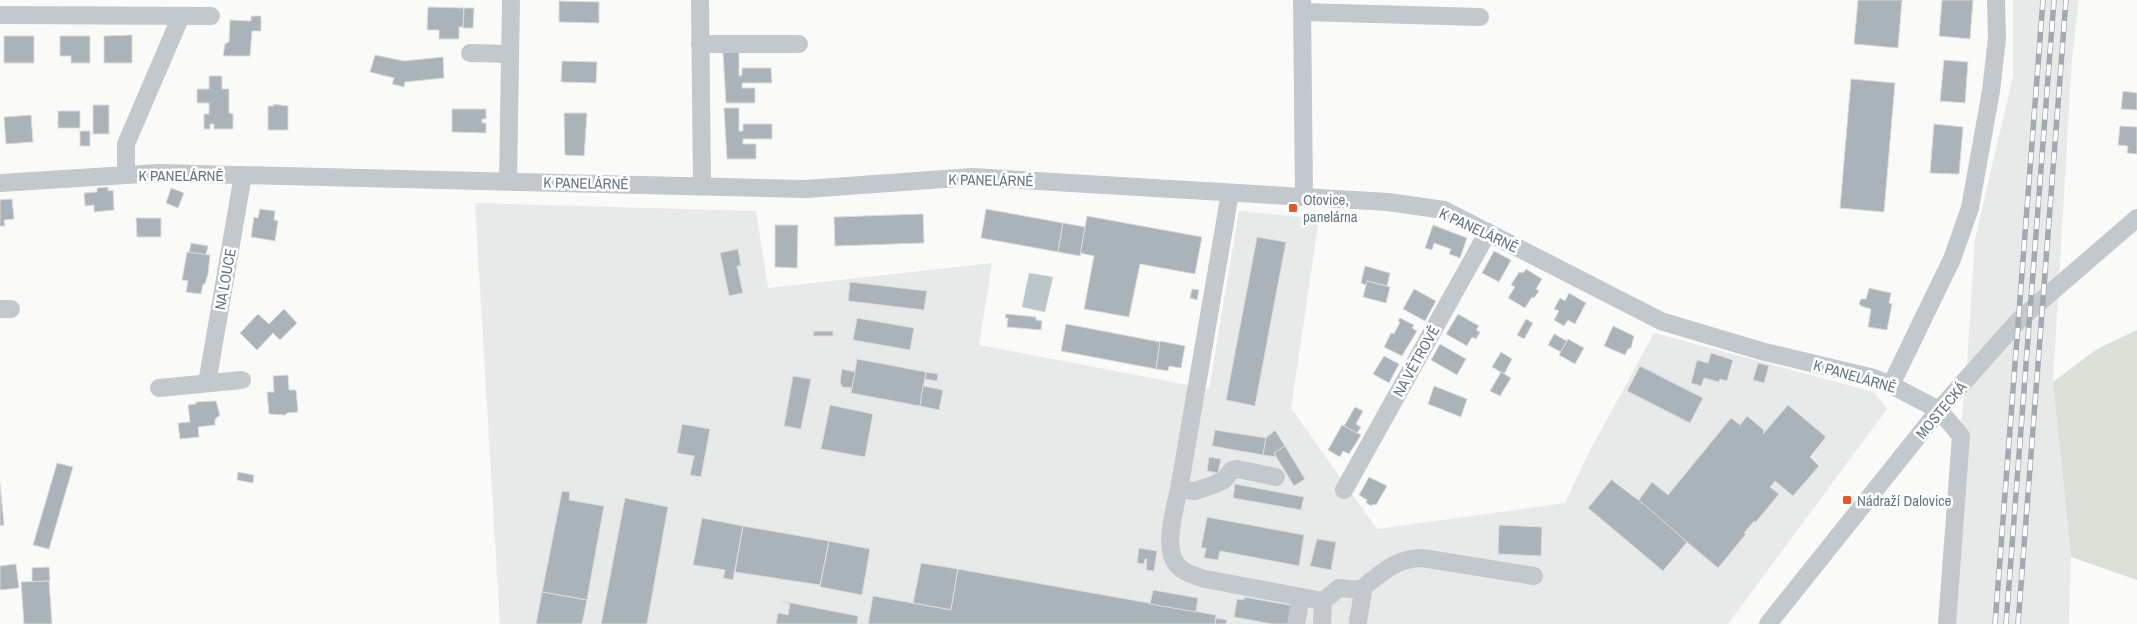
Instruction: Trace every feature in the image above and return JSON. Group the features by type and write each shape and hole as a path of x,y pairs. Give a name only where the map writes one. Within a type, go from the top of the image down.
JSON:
{"street":[{"path":"508,182 511,0"},
{"path":"700,0 702,186"},
{"path":"1891,385 1952,259 1970,208 1992,91 1997,38 1996,0"},
{"path":"1304,197 1302,6 1480,17"},
{"path":"0,15 61,8 181,16 211,16"},
{"path":"126,175 126,144 181,16"},
{"path":"700,44 799,44"},
{"path":"470,53 509,54"},
{"name":"K PANELÁRNĚ","path":"0,183 158,173 806,189 972,176 1388,202 1444,210 1661,321 1765,352 1874,378 1939,410"},
{"name":"NA LOUCE","path":"207,383 242,175"},
{"path":"1230,193 1169,545 1178,567 1190,574 1205,579 1323,601"},
{"name":"MOSTECKÁ","path":"1768,624 1939,410 2024,314 2137,218"},
{"name":"NA VĚTROVĚ","path":"1344,490 1488,232"},
{"path":"159,388 242,380"},
{"path":"1939,410 1961,436 1947,624"},
{"path":"1180,484 1185,490 1195,491 1204,489 1224,480 1232,470 1276,477"},
{"path":"1322,624 1323,601 1339,588 1360,590 1394,564 1411,558 1422,558 1534,576"},
{"path":"1358,622 1364,597 1363,592 1360,590"},
{"path":"1296,624 1301,597"}],"shaded area":[{"path":"2013,0 2079,0 2072,58 2053,382 2071,557 2069,624 1939,624 1966,379 1975,239 2013,76"},
{"path":"475,203 756,211 768,288 992,263 979,345 1209,389 1239,211 1319,219 1291,408 1377,529 1565,503 1588,454 1654,333 1874,392 1887,409 1728,624 500,624"},
{"path":"1029,273 1053,277 1045,312 1022,307"},
{"path":"2137,330 2137,580 2071,557 2053,382 2097,349"}],"building":[{"path":"1858,0 1902,0 1898,48 1854,44"},
{"path":"1942,0 1973,0 1970,39 1939,36"},
{"path":"559,1 599,2 599,23 559,22"},
{"path":"428,7 464,8 463,27 459,27 459,39 439,39 439,30 427,30"},
{"path":"464,8 474,8 473,28 463,28"},
{"path":"251,16 261,16 261,31 252,31 250,56 223,56 225,44 229,42 230,20 251,21"},
{"path":"132,35 132,63 104,63 104,36"},
{"path":"4,36 34,36 34,63 4,63"},
{"path":"60,36 90,36 90,63 71,63 71,56 60,56"},
{"path":"723,52 739,52 739,76 742,75 742,68 771,68 772,83 742,83 742,88 755,88 755,103 726,103"},
{"path":"375,55 404,61 443,57 444,78 405,82 404,87 392,84 394,78 370,72"},
{"path":"1944,60 1968,62 1965,103 1940,101"},
{"path":"562,61 597,62 596,83 561,82"},
{"path":"209,76 222,76 222,89 229,89 229,113 233,114 233,129 214,129 214,124 210,124 210,129 204,129 204,114 209,114 209,103 197,103 197,89 209,89"},
{"path":"1851,79 1895,83 1884,212 1840,208"},
{"path":"2123,91 2137,93 2137,110 2121,109"},
{"path":"273,104 288,106 288,130 268,130 268,106 274,106"},
{"path":"93,105 109,105 109,134 93,134"},
{"path":"724,108 739,108 739,131 743,131 743,124 772,124 772,139 743,139 743,144 756,144 756,159 727,159"},
{"path":"452,109 486,109 486,119 482,119 482,123 486,123 486,133 452,132"},
{"path":"58,111 80,111 80,128 58,128"},
{"path":"564,113 587,113 584,156 565,155"},
{"path":"31,115 33,142 6,144 4,117"},
{"path":"1934,124 1963,127 1959,174 1930,173"},
{"path":"2120,126 2137,127 2137,154 2127,153 2128,146 2118,145"},
{"path":"80,131 90,131 90,146 80,146"},
{"path":"108,187 108,191 113,190 114,210 94,212 94,205 85,206 84,193 97,192 97,188"},
{"path":"171,188 184,193 178,208 166,203"},
{"path":"12,199 14,219 4,220 5,226 0,226 0,200"},
{"path":"260,209 275,211 274,220 278,221 275,241 251,237 254,217 258,218"},
{"path":"986,209 1063,223 1058,252 981,238"},
{"path":"923,214 924,243 835,246 834,217"},
{"path":"1087,216 1202,237 1195,274 1140,264 1129,317 1084,309 1094,256 1080,253"},
{"path":"136,218 161,218 161,237 137,237"},
{"path":"1063,223 1085,227 1080,256 1058,252"},
{"path":"775,225 798,225 797,268 775,267"},
{"path":"1433,225 1467,238 1460,258 1449,254 1451,249 1434,243 1432,250 1425,248"},
{"path":"1257,237 1286,242 1255,406 1226,400"},
{"path":"191,243 208,246 206,255 189,253"},
{"path":"738,249 741,266 737,266 743,293 729,296 720,253"},
{"path":"1494,251 1511,260 1499,282 1482,273"},
{"path":"187,252 210,255 208,274 201,294 186,292 188,281 182,280"},
{"path":"1365,266 1390,273 1387,286 1367,281 1366,285 1361,283"},
{"path":"1526,269 1542,279 1536,289 1539,291 1534,298 1532,297 1525,308 1508,298 1515,287 1511,285 1519,272 1523,273"},
{"path":"1367,281 1390,287 1386,303 1363,297"},
{"path":"850,282 927,291 924,310 848,301"},
{"path":"1869,288 1891,293 1889,303 1892,304 1887,330 1868,327 1871,309 1861,306 1859,303 1861,299 1866,299"},
{"path":"1192,289 1199,290 1197,300 1190,298"},
{"path":"1414,289 1436,301 1425,321 1403,309"},
{"path":"1569,293 1586,303 1575,324 1568,320 1564,326 1554,320 1559,311 1554,309 1560,298 1565,301"},
{"path":"284,309 297,323 280,340 273,333 257,350 240,333 258,314 269,324"},
{"path":"1006,314 1036,317 1036,320 1042,321 1041,330 1007,327 1008,318 1005,318"},
{"path":"1458,314 1479,326 1476,330 1480,332 1476,339 1472,337 1467,346 1446,334"},
{"path":"857,318 914,328 910,350 853,340"},
{"path":"1400,318 1414,325 1412,328 1417,331 1402,356 1384,347 1391,333 1394,334"},
{"path":"1526,319 1533,323 1524,339 1517,335"},
{"path":"1066,324 1160,342 1156,369 1061,351"},
{"path":"1613,326 1634,336 1631,348 1628,349 1625,355 1604,346"},
{"path":"814,331 833,331 833,336 813,336"},
{"path":"1554,334 1567,341 1561,352 1548,345"},
{"path":"1568,339 1584,348 1575,364 1559,355"},
{"path":"1160,341 1185,346 1181,368 1169,366 1168,371 1156,369"},
{"path":"1440,344 1466,359 1457,375 1431,360"},
{"path":"1501,352 1512,359 1504,374 1492,367"},
{"path":"1711,353 1733,360 1727,381 1720,379 1719,382 1704,378 1701,386 1691,383 1697,360 1708,363"},
{"path":"1384,356 1399,364 1389,383 1373,374"},
{"path":"857,359 926,372 920,406 851,393"},
{"path":"1758,363 1769,366 1764,383 1753,380"},
{"path":"1640,366 1703,398 1690,423 1627,391"},
{"path":"842,369 855,372 852,388 842,387 840,382"},
{"path":"926,372 938,374 937,381 925,379"},
{"path":"1501,372 1511,378 1500,396 1490,391"},
{"path":"288,375 289,390 296,390 298,412 285,415 269,414 267,392 274,392 273,376"},
{"path":"793,376 811,379 801,429 784,426"},
{"path":"923,386 943,390 939,410 920,406"},
{"path":"1434,386 1467,399 1461,417 1428,404"},
{"path":"216,401 220,415 215,419 215,425 198,427 199,437 180,439 178,423 190,422 188,405 196,404 196,402"},
{"path":"830,405 873,414 865,457 821,449"},
{"path":"1788,405 1826,437 1810,457 1819,466 1793,496 1775,481 1770,487 1779,494 1756,522 1754,521 1744,533 1746,534 1718,568 1638,501 1652,482 1668,495 1731,418 1740,425 1747,416 1764,430 1763,434"},
{"path":"1355,407 1363,411 1356,424 1361,427 1357,433 1344,426"},
{"path":"682,424 710,429 701,477 690,475 694,456 677,453"},
{"path":"1342,425 1361,435 1349,454 1343,451 1340,457 1328,450"},
{"path":"1215,430 1266,438 1263,455 1212,446"},
{"path":"1275,430 1285,446 1274,453 1276,457 1263,455 1266,438"},
{"path":"1285,446 1305,479 1294,486 1274,453"},
{"path":"1209,457 1221,459 1218,473 1207,471"},
{"path":"57,463 73,467 49,549 33,545"},
{"path":"238,472 254,475 253,483 237,480"},
{"path":"1369,477 1387,486 1376,505 1373,504 1372,506 1366,503 1367,500 1359,495"},
{"path":"1612,479 1687,542 1663,571 1588,508"},
{"path":"0,483 4,525 0,526"},
{"path":"1235,484 1304,497 1301,510 1233,498"},
{"path":"562,491 570,492 569,500 604,506 587,600 542,592"},
{"path":"625,498 668,507 647,624 601,624"},
{"path":"1207,517 1304,535 1299,566 1220,551 1218,560 1204,558 1206,548 1201,548"},
{"path":"702,518 743,526 733,580 723,578 725,570 693,565"},
{"path":"1499,525 1542,527 1541,556 1498,554"},
{"path":"743,526 829,541 820,585 735,572"},
{"path":"1317,539 1336,542 1331,570 1310,566"},
{"path":"829,541 870,549 862,595 820,587"},
{"path":"1139,548 1157,551 1154,571 1146,570 1147,559 1145,559 1144,564 1137,563"},
{"path":"921,563 958,569 951,610 913,603"},
{"path":"16,564 19,588 0,590 0,566"},
{"path":"49,567 50,581 32,582 32,568"},
{"path":"958,569 1216,615 1215,624 868,624 873,596 951,610"},
{"path":"49,581 52,624 24,624 21,582"},
{"path":"1153,590 1198,598 1196,612 1150,604"},
{"path":"542,592 587,600 582,624 536,624"},
{"path":"1244,597 1295,606 1292,624 1272,624 1234,617 1237,599 1244,600"},
{"path":"781,601 858,616 857,624 776,624 778,613 788,615 790,604"},
{"path":"1216,618 1227,620 1226,624 1215,624"}],"railway":[{"path":"1995,624 2043,0"},
{"path":"2006,624 2054,0"},
{"path":"2018,624 2066,0"}],"place":[{"name":"Otovice, panelárna","path":"1293,208"},
{"name":"Nádraží Dalovice","path":"1847,500"}]}
